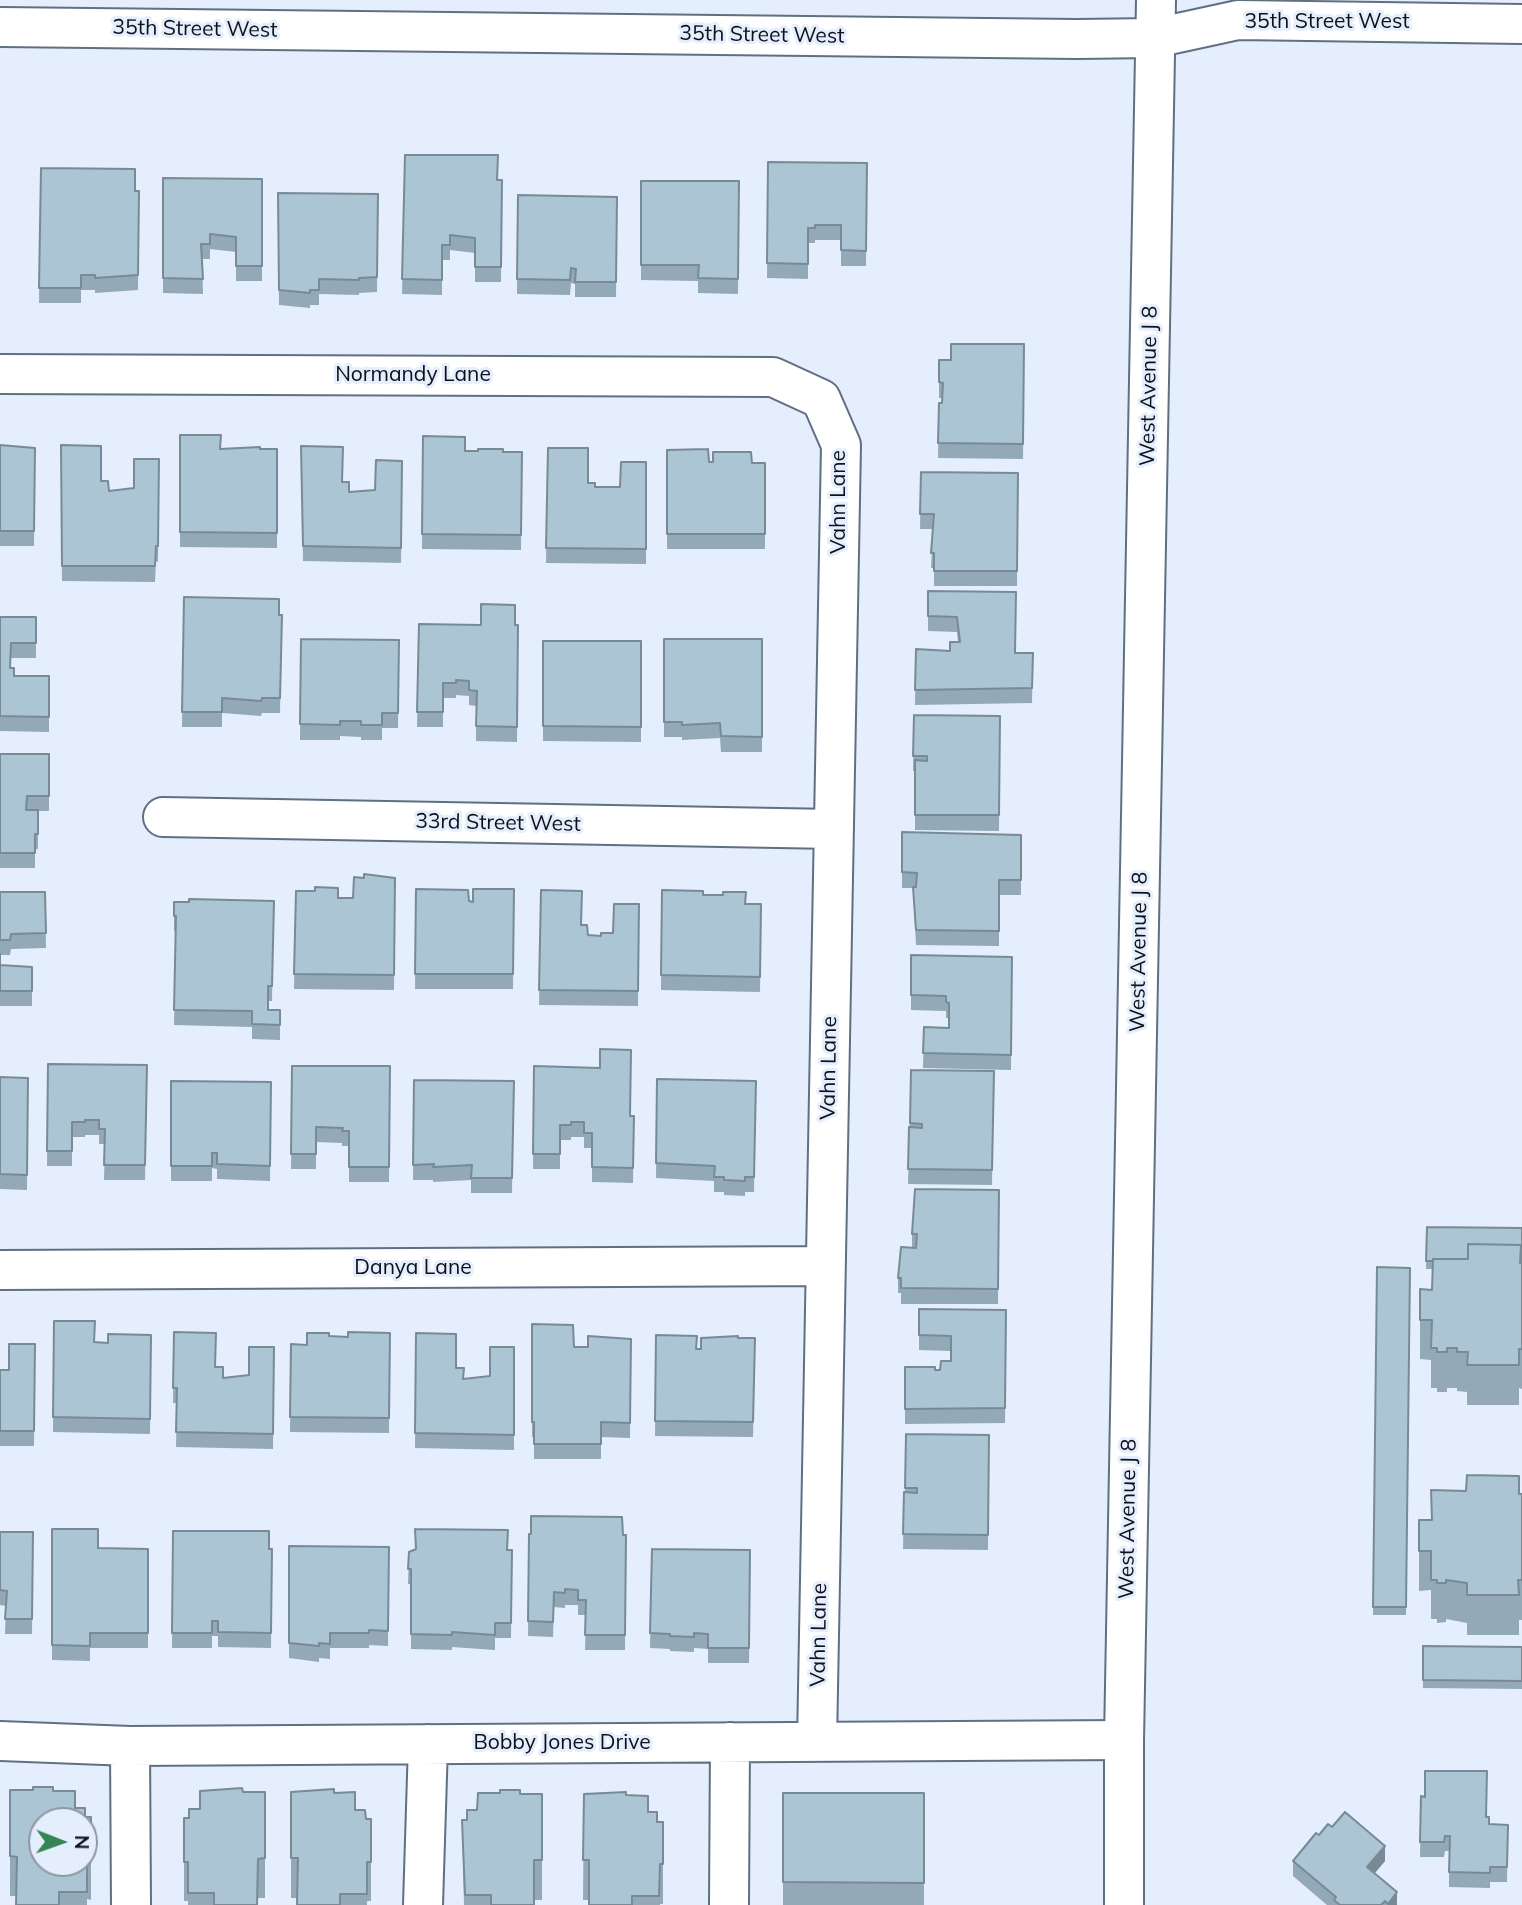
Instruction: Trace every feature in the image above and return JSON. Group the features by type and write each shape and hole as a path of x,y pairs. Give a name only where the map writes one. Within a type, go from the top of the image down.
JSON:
{"street":[{"name":"West Avenue J 8","path":"1124,1905 1124,1740 1156,0"},
{"name":"35th Street West","path":"0,27 1077,39 1155,38 1238,20 1522,24"},
{"name":"Normandy Lane","path":"0,374 774,377 821,399"},
{"name":"Vahn Lane","path":"817,1742 841,445 821,399"},
{"name":"33rd Street West","path":"163,817 834,829"},
{"name":"Danya Lane","path":"0,1270 825,1266"},
{"name":"Bobby Jones Drive","path":"0,1741 130,1746 1124,1740"},
{"path":"729,1905 730,1742"},
{"path":"423,1905 428,1744"},
{"path":"130,1746 131,1905"}],"building":[{"path":"405,155 498,155 497,180 502,180 501,267 475,267 475,238 450,235 450,245 442,245 442,280 402,279"},
{"path":"768,162 867,163 866,251 841,250 841,225 815,225 815,228 808,228 808,264 767,263"},
{"path":"41,168 135,169 135,191 139,191 138,275 95,278 95,275 81,275 81,288 39,288"},
{"path":"163,178 262,179 262,266 236,266 236,237 210,234 210,244 201,244 203,279 163,278"},
{"path":"641,181 739,181 738,279 698,278 699,265 641,265"},
{"path":"278,193 378,194 377,277 359,280 319,279 319,290 310,290 310,293 279,290"},
{"path":"518,195 617,197 616,282 575,282 576,269 571,268 570,280 517,279"},
{"path":"951,344 1024,344 1023,444 938,443 939,403 942,403 943,383 939,382 939,360 951,360"},
{"path":"180,435 221,435 220,449 277,449 277,533 180,532"},
{"path":"423,436 465,437 465,451 503,449 503,452 522,452 521,535 422,534"},
{"path":"0,445 35,448 34,531 0,531"},
{"path":"61,445 101,446 101,481 108,481 109,491 134,488 134,459 159,459 158,546 155,566 62,566"},
{"path":"301,446 343,447 342,482 349,482 349,492 375,490 376,460 402,461 401,548 303,546"},
{"path":"548,448 588,448 588,483 595,483 595,487 620,487 621,462 646,462 646,549 546,548"},
{"path":"708,449 709,462 713,462 713,452 751,452 752,463 765,463 765,534 667,534 667,450"},
{"path":"921,472 1018,473 1017,571 934,571 934,553 931,553 934,514 920,514"},
{"path":"928,591 1016,592 1015,653 1033,653 1032,688 915,690 916,649 950,651 950,642 960,642 957,617 928,616"},
{"path":"184,597 279,599 279,615 282,615 280,698 262,698 261,701 222,698 222,712 182,712"},
{"path":"481,604 515,605 515,625 518,625 517,727 476,726 477,691 469,690 469,681 443,683 443,712 417,712 419,624 481,625"},
{"path":"0,617 36,617 36,643 11,643 10,668 14,668 14,676 49,676 49,717 0,716"},
{"path":"301,639 399,640 398,713 382,713 382,725 361,725 361,721 340,721 340,725 300,724"},
{"path":"664,639 762,639 762,737 721,736 720,723 682,725 682,722 664,722"},
{"path":"543,641 641,641 641,727 543,726"},
{"path":"914,715 1000,716 999,815 915,815 915,760 927,761 927,756 913,756"},
{"path":"0,754 49,754 49,796 27,796 26,810 38,810 35,853 0,853"},
{"path":"902,832 1021,835 1021,880 999,880 999,931 916,930 913,887 916,887 917,873 902,872"},
{"path":"364,874 395,878 394,975 294,974 296,891 315,891 315,887 338,888 338,898 353,898 354,877 364,878"},
{"path":"416,889 468,890 469,901 473,902 473,889 514,889 513,974 415,974"},
{"path":"541,890 582,891 581,925 587,925 588,935 613,933 614,904 639,904 638,991 539,990"},
{"path":"662,890 703,891 703,895 746,892 745,904 761,904 760,977 661,975"},
{"path":"0,892 45,892 46,933 11,934 10,940 0,940"},
{"path":"189,899 274,901 272,986 268,986 268,1010 280,1010 280,1025 252,1024 252,1011 174,1010 174,902 189,902"},
{"path":"911,955 1012,957 1011,1055 923,1053 924,1027 949,1028 949,1003 946,1002 946,996 911,995"},
{"path":"0,965 32,967 32,991 0,991"},
{"path":"600,1049 631,1050 630,1116 634,1116 633,1168 592,1167 592,1133 584,1133 584,1122 560,1125 560,1154 533,1154 534,1066 600,1068"},
{"path":"48,1064 147,1065 145,1165 104,1165 105,1129 99,1129 99,1120 72,1122 72,1151 47,1151"},
{"path":"292,1066 390,1066 389,1167 349,1167 349,1131 342,1131 343,1128 316,1127 316,1154 291,1154"},
{"path":"911,1070 994,1071 992,1170 908,1169 909,1127 922,1128 922,1124 910,1123"},
{"path":"0,1077 28,1078 27,1175 0,1174"},
{"path":"657,1079 756,1081 754,1177 745,1177 745,1181 724,1180 724,1177 714,1177 715,1166 656,1163"},
{"path":"414,1080 514,1081 512,1178 471,1178 472,1165 413,1165"},
{"path":"171,1081 271,1082 270,1166 217,1164 217,1153 212,1153 212,1166 171,1166"},
{"path":"915,1189 999,1190 998,1289 901,1288 901,1278 898,1278 901,1247 916,1248 917,1234 912,1234"},
{"path":"1427,1227 1522,1228 1522,1262 1521,1245 1468,1244 1468,1259 1426,1261"},
{"path":"1468,1244 1521,1245 1522,1349 1519,1349 1519,1365 1467,1365 1468,1352 1447,1348 1447,1352 1437,1352 1437,1348 1431,1348 1432,1320 1420,1320 1420,1289 1432,1290 1433,1259 1468,1259"},
{"path":"1377,1267 1410,1268 1406,1607 1373,1607"},
{"path":"919,1309 1006,1310 1005,1408 905,1409 905,1367 935,1367 935,1370 940,1370 941,1361 951,1361 951,1336 919,1335"},
{"path":"54,1321 95,1321 94,1342 108,1343 108,1334 151,1335 150,1419 53,1417"},
{"path":"532,1324 573,1325 574,1347 588,1347 588,1336 631,1339 630,1423 601,1422 601,1444 534,1444"},
{"path":"174,1332 216,1333 215,1367 223,1367 223,1378 249,1375 249,1347 274,1347 273,1434 176,1432 177,1388 173,1388"},
{"path":"348,1332 390,1333 389,1418 290,1417 291,1344 307,1345 307,1333 329,1333 329,1336 348,1337"},
{"path":"416,1333 456,1334 456,1368 464,1368 463,1379 490,1376 490,1347 514,1347 514,1435 415,1433"},
{"path":"656,1335 697,1336 696,1349 701,1349 701,1338 755,1338 753,1422 655,1421"},
{"path":"9,1344 35,1344 34,1431 0,1431 0,1370 9,1370"},
{"path":"906,1434 989,1435 988,1535 903,1534 904,1492 917,1493 917,1488 905,1488"},
{"path":"1467,1475 1519,1476 1519,1494 1522,1494 1522,1580 1518,1580 1519,1595 1467,1595 1467,1583 1446,1580 1446,1583 1437,1583 1437,1580 1431,1580 1431,1551 1419,1551 1419,1520 1432,1520 1431,1490 1466,1491"},
{"path":"531,1516 622,1517 623,1535 626,1535 625,1635 585,1635 586,1600 578,1600 578,1590 554,1592 553,1622 528,1621"},
{"path":"52,1529 98,1529 98,1548 148,1549 148,1633 90,1633 90,1646 52,1645"},
{"path":"415,1529 508,1530 507,1550 512,1550 511,1623 495,1623 495,1635 452,1632 452,1635 411,1634 411,1569 408,1569 409,1552 416,1549"},
{"path":"173,1531 269,1531 269,1549 272,1549 271,1633 218,1632 218,1621 212,1621 212,1633 172,1633"},
{"path":"0,1532 33,1532 32,1619 5,1619 7,1591 0,1590"},
{"path":"289,1546 389,1547 388,1631 330,1633 330,1644 319,1643 319,1646 289,1643"},
{"path":"652,1549 750,1550 749,1648 708,1648 708,1634 694,1633 694,1637 650,1633"},
{"path":"1423,1646 1522,1647 1522,1681 1423,1680"},
{"path":"1425,1771 1487,1771 1486,1817 1489,1817 1489,1824 1508,1825 1507,1867 1490,1867 1490,1873 1449,1872 1450,1836 1445,1836 1444,1842 1420,1842 1421,1796 1425,1797"},
{"path":"53,1787 53,1791 75,1791 75,1807 28,1807 28,1877 87,1877 87,1892 59,1892 59,1905 16,1905 17,1857 10,1856 10,1790"},
{"path":"242,1788 243,1792 265,1792 265,1858 258,1859 257,1905 214,1905 214,1893 188,1893 188,1862 184,1862 184,1818 189,1818 189,1809 200,1809 200,1791"},
{"path":"334,1789 334,1793 355,1792 355,1810 365,1810 366,1819 371,1819 371,1862 367,1862 367,1894 340,1894 340,1905 297,1905 298,1858 291,1858 291,1792"},
{"path":"500,1790 542,1794 542,1860 534,1860 534,1905 491,1905 491,1895 465,1895 462,1820 467,1820 467,1810 477,1810 478,1793 500,1793"},
{"path":"626,1792 626,1795 648,1796 648,1812 657,1812 657,1822 663,1822 663,1864 660,1864 659,1896 632,1896 632,1905 589,1905 589,1860 583,1860 584,1794"},
{"path":"783,1793 924,1793 924,1883 783,1882"},
{"path":"1345,1812 1385,1846 1367,1867 1397,1892 1388,1904 1385,1901 1381,1905 1340,1905 1334,1900 1336,1897 1293,1861 1316,1833 1319,1835 1328,1824 1332,1827"}]}
